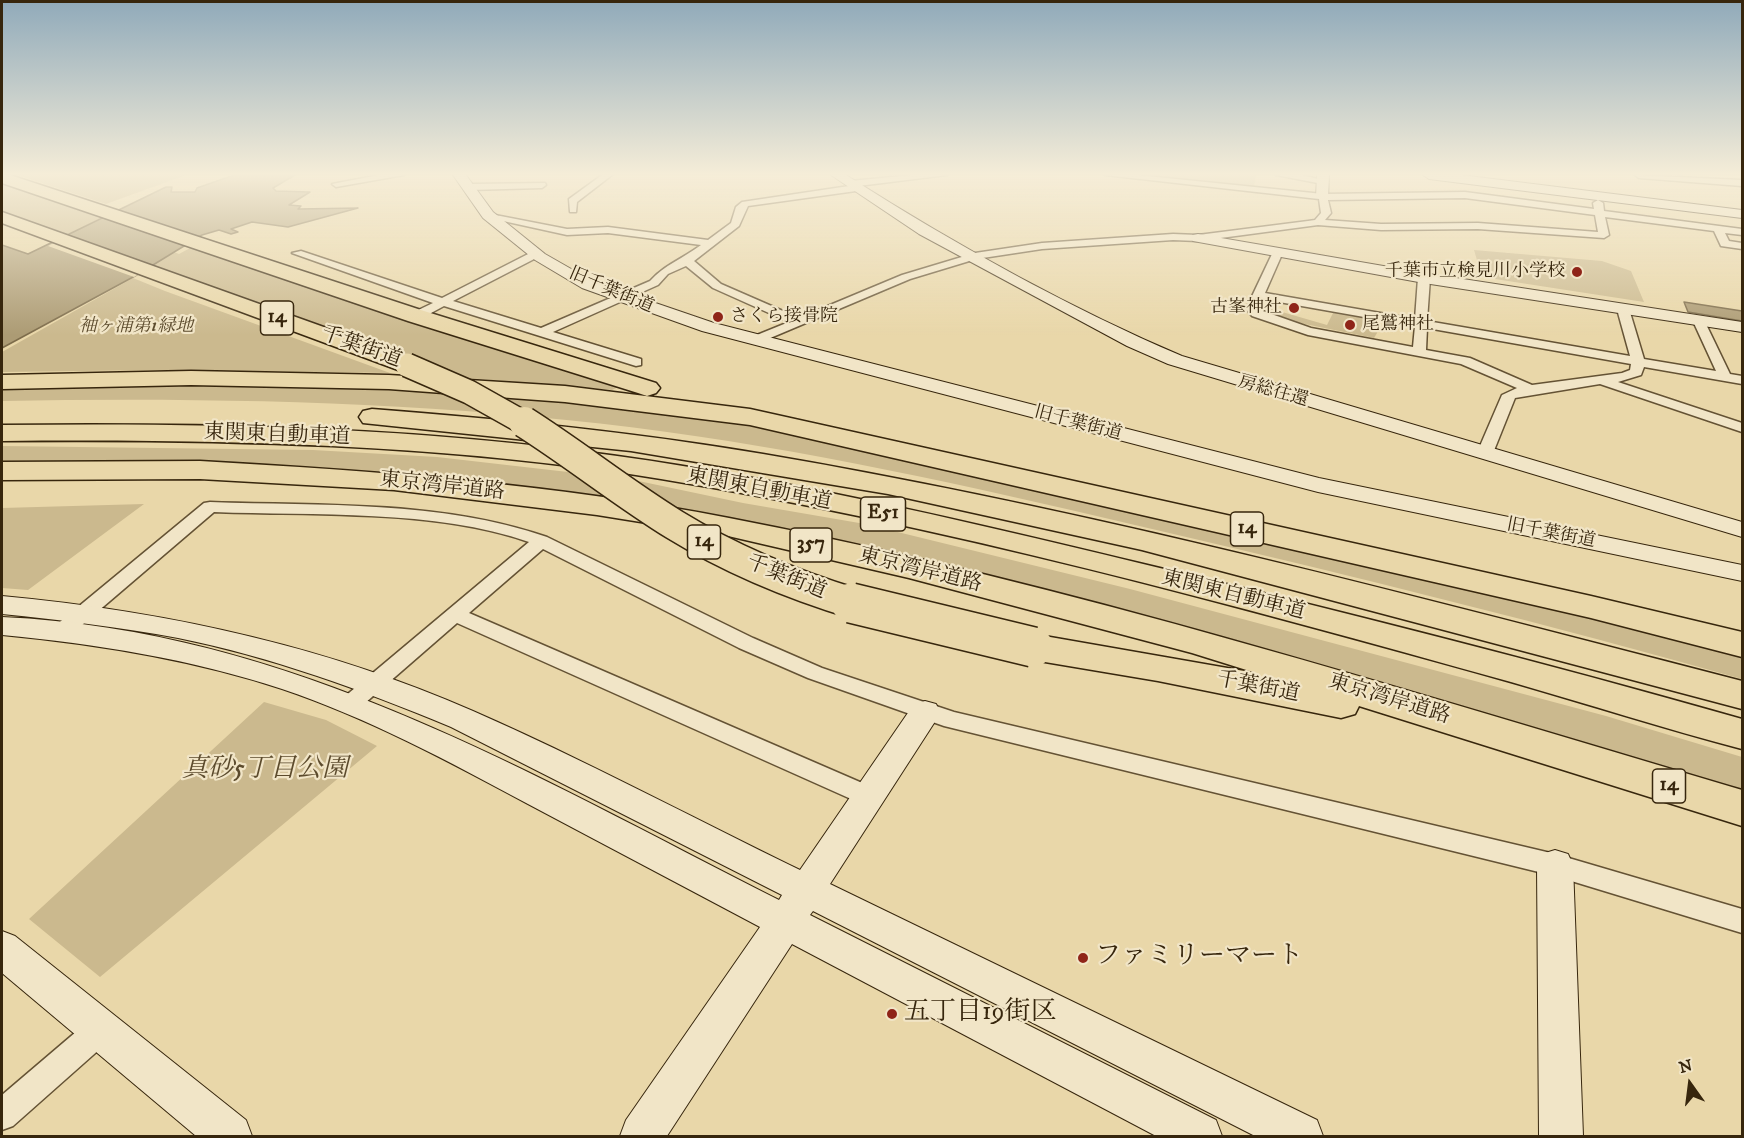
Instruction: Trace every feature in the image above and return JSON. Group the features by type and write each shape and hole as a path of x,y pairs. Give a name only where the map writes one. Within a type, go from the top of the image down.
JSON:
{"highway":[{"name":"千葉街道","path":"32,228 407,365 484,399 527,424 665,520 705,543 781,579 874,611 1033,647 1158,668 1397,716 1498,738 1596,764"},
{"name":"14","path":"151,228 609,377 750,417 1591,607 1743,645"},
{"path":"2,382 191,378 389,382 565,394 750,417"},
{"name":"東関東自動車道","path":"2,413 228,412 446,421 586,435 757,459 971,502 1264,570 1743,695"},
{"name":"東関東自動車道","path":"2,433 209,434 389,441 501,450 696,477 1019,543 1275,606 1743,734"},
{"name":"東京湾岸道路","path":"2,471 200,470 394,481 597,506 728,527 910,568 1200,643 1743,808"}],"street":[{"name":"旧千葉街道","path":"506,228 536,254 588,285 756,340 1318,485 1743,573"},
{"path":"550,228 567,232 608,230 708,243"},
{"path":"543,332 654,283 664,272 687,261 730,228"},
{"name":"房総往還","path":"920,228 1133,342 1175,360 1234,380 1743,530"},
{"path":"1198,238 1272,228"},
{"path":"1506,228 1604,235 1603,228"},
{"path":"1718,228 1725,244 1743,246"},
{"path":"1719,228 1743,232"},
{"path":"756,340 906,277 975,256 1042,246 1173,237 1198,238 1424,278 1743,327"},
{"path":"1278,252 1252,309 1256,313 1308,331 1481,366 1530,389"},
{"path":"297,253 442,302 636,362 609,377"},
{"path":"416,316 536,254"},
{"path":"687,261 717,286 799,322"},
{"path":"1419,352 1424,278"},
{"path":"1259,295 1743,380"},
{"path":"1485,453 1509,395 1530,389 1602,381 1636,372 1638,361 1623,309"},
{"path":"1699,321 1725,377"},
{"path":"1602,381 1743,428"},
{"path":"2,626 74,622 210,507 431,516 507,529 541,541 746,643 815,673 925,712 1555,865 1743,921"},
{"path":"362,693 541,541"},
{"path":"2,605 74,622 292,682 362,693 462,719 1301,1137"},
{"path":"454,614 868,796"},
{"path":"362,693 435,740 1200,1137"},
{"path":"642,1137 925,712"},
{"path":"1555,865 1561,1137"},
{"path":"2,949 230,1137"},
{"path":"2,1115 100,1030"}],"green space":[{"path":"47,228 80,228 66,235"},
{"path":"190,248 618,387 612,390 455,377 149,266 174,252 179,254"},
{"path":"1474,250 1602,261 1631,271 1644,302 1482,277"},
{"name":"袖ヶ浦第1緑地","path":"133,278 390,373 164,370 2,372 2,352"},
{"name":"尾鷲神社","path":"1258,305 1327,325 1335,309 1369,315 1380,328 1374,338 1270,317"},
{"path":"188,384 415,389 581,402 747,425 1459,585 1742,654 1742,679 1454,602 1103,517 855,463 730,441 584,422 418,408 252,401 2,401 2,387"},
{"path":"2,446 313,450 437,457 629,479 743,503 865,524 1130,589 1606,716 1742,757 1742,793 1478,711 1251,646 499,485 375,473 251,466 2,465"},
{"path":"144,504 28,590 2,588 2,508"},
{"name":"真砂5丁目公園","path":"264,702 326,720 377,746 100,977 29,919"}],"shaded area":[{"path":"81,228 234,228 231,229 238,232 231,234 219,230 202,235 135,276 2,348 2,245 28,254"},
{"path":"1684,302 1742,311 1742,321 1688,312"}],"pier":[{"path":"69,235 151,267 134,277 48,246"}],"place":[{"name":"千葉市立検見川小学校","path":"1577,272"},
{"name":"古峯神社","path":"1294,308"},
{"name":"さくら接骨院","path":"718,317"},
{"name":"尾鷲神社","path":"1350,325"},
{"name":"ファミリーマート","path":"1083,958"},
{"name":"五丁目19街区","path":"892,1014"}]}
